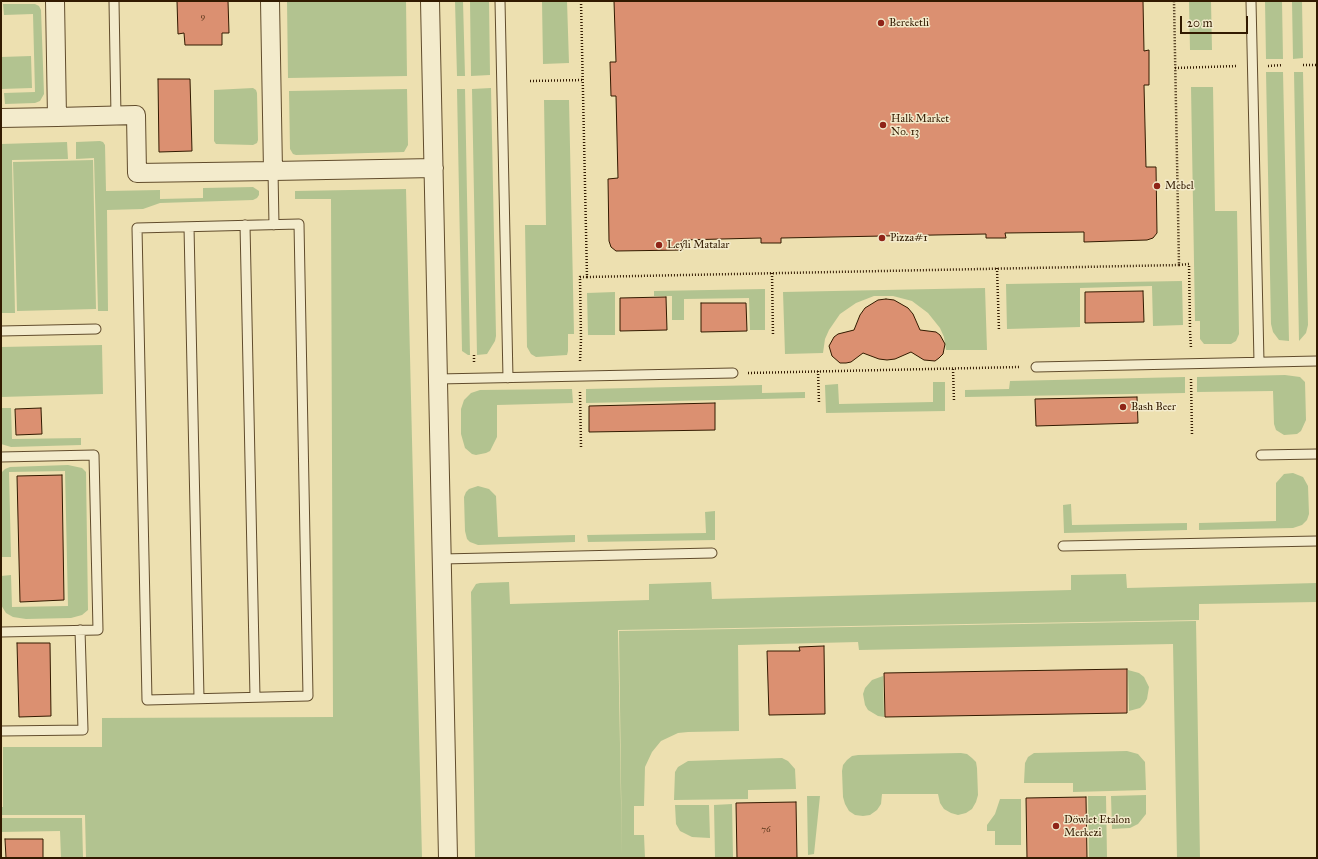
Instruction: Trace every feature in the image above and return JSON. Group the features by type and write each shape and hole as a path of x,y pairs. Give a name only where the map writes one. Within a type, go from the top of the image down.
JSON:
{"street":[{"path":"55,1 57,117"},
{"path":"270,1 273,170"},
{"path":"430,1 448,858"},
{"path":"1,118 136,115 137,173 434,168"}],"lane":[{"path":"114,1 116,116"},
{"path":"500,1 508,378"},
{"path":"1251,1 1259,362"},
{"path":"273,170 274,225"},
{"path":"299,224 308,696 147,700 137,228 245,225 299,224"},
{"path":"245,225 255,697"},
{"path":"189,226 199,698"},
{"path":"1,331 96,330"},
{"path":"1036,367 1317,361"},
{"path":"438,379 733,373"},
{"path":"1261,455 1317,454"},
{"path":"1,457 94,455 98,630 1,632"},
{"path":"1063,546 1317,541"},
{"path":"442,559 712,553"},
{"path":"1,731 83,730 80,630"}],"path":[{"path":"581,1 587,277"},
{"path":"1174,1 1180,265"},
{"path":"1303,65 1317,64"},
{"path":"1266,66 1283,66"},
{"path":"1175,68 1229,67"},
{"path":"530,81 583,80"},
{"path":"581,340 580,277 997,268 1189,264 1190,327"},
{"path":"997,268 999,331"},
{"path":"772,273 773,336"},
{"path":"733,373 1036,367"},
{"path":"953,368 954,401"},
{"path":"818,371 819,403"},
{"path":"1191,384 1192,435"},
{"path":"580,395 581,447"}],"green space":[{"path":"287,1 406,1 407,76 288,78"},
{"path":"455,1 463,1 465,76 457,76"},
{"path":"470,1 489,1 490,75 471,76"},
{"path":"542,1 567,1 569,63 543,64"},
{"path":"1189,1 1211,1 1212,50 1190,50"},
{"path":"1265,1 1282,1 1283,59 1266,59"},
{"path":"1292,1 1302,1 1303,58 1293,59"},
{"path":"3,4 35,4 39,6 41,10 44,94 40,101 35,103 5,104 4,93 35,92 33,14 4,15"},
{"path":"31,56 32,88 1,89 1,57"},
{"path":"1266,72 1283,72 1289,341 1279,340 1273,332 1271,324"},
{"path":"1294,72 1303,72 1308,325 1306,333 1299,341"},
{"path":"1191,87 1213,87 1215,211 1237,211 1239,334 1236,341 1231,344 1204,344 1200,339 1200,321 1195,321"},
{"path":"253,88 257,93 257,143 253,145 216,144 214,141 214,90"},
{"path":"491,88 496,336 495,341 487,354 477,355 472,89"},
{"path":"407,89 408,145 404,152 296,155 293,154 290,149 289,91"},
{"path":"457,89 465,89 470,355 462,351"},
{"path":"544,100 569,100 574,334 568,334 567,355 536,357 531,354 527,347 525,225 546,225"},
{"path":"100,141 105,145 106,191 160,190 160,199 203,198 203,188 253,187 259,191 257,198 253,200 160,203 143,209 107,210 108,311 98,311 94,158 76,159 76,142"},
{"path":"67,142 68,159 12,160 15,313 1,313 1,144"},
{"path":"93,160 96,309 17,311 13,162"},
{"path":"406,189 422,858 86,858 85,815 1,815 1,807 3,807 3,747 102,747 102,718 333,717 331,199 295,199 295,191"},
{"path":"1182,281 1183,325 1153,326 1152,286 1080,288 1080,327 1007,329 1006,284"},
{"path":"985,288 987,350 946,350 944,337 940,328 928,313 912,301 893,296 874,296 856,303 840,314 829,330 825,339 823,353 785,354 783,292"},
{"path":"765,289 765,330 750,330 749,298 684,299 684,320 672,320 672,296 654,296 654,291"},
{"path":"615,292 615,335 588,335 587,293"},
{"path":"102,345 103,394 1,397 1,347"},
{"path":"1285,375 1300,377 1305,382 1306,420 1301,431 1297,434 1284,435 1276,430 1274,424 1273,391 1197,392 1197,377"},
{"path":"1185,377 1185,393 965,397 965,390 1009,389 1010,381"},
{"path":"933,382 945,382 945,411 826,413 825,385 838,384 839,404 933,402"},
{"path":"762,385 762,393 805,392 805,398 586,403 586,389"},
{"path":"572,389 573,403 497,405 497,437 490,451 476,455 472,454 465,448 461,434 461,409 464,400 471,393 480,390"},
{"path":"1,408 11,408 12,439 81,438 81,445 11,447 1,444"},
{"path":"68,465 82,468 86,472 88,610 82,615 71,618 26,619 13,617 6,613 1,605 1,576 11,575 12,607 68,606 65,471 9,472 11,557 1,557 1,473 10,467"},
{"path":"1293,473 1303,477 1308,486 1309,514 1307,520 1302,525 1293,528 1199,530 1199,523 1276,521 1276,483 1284,474"},
{"path":"478,486 489,489 496,496 498,537 575,535 575,542 478,545 470,542 467,539 465,531 464,497 469,489"},
{"path":"1071,504 1072,525 1187,523 1187,530 1064,533 1063,505"},
{"path":"715,511 715,540 588,542 587,535 706,533 705,512"},
{"path":"1126,574 1127,588 1317,583 1317,602 1199,604 1199,620 618,630 622,858 475,858 471,592 476,584 509,582 510,604 649,600 649,584 711,582 712,599 1071,590 1071,575"},
{"path":"1196,621 1200,858 1177,858 1173,644 859,650 858,642 738,645 739,731 678,733 661,741 652,752 645,767 644,806 634,806 634,835 644,835 645,858 622,858 619,631"},
{"path":"1128,670 1139,673 1144,677 1149,687 1147,699 1144,704 1140,708 1129,711"},
{"path":"883,676 884,717 878,716 868,710 865,705 863,694 865,688 872,680"},
{"path":"1127,751 1138,754 1145,762 1146,790 1073,792 1073,783 1024,783 1025,763 1028,757 1034,753"},
{"path":"967,754 972,758 976,762 977,768 978,795 972,809 966,813 958,815 944,809 940,803 938,794 882,794 881,804 877,810 870,815 863,816 855,815 849,811 845,804 843,797 842,771 843,765 852,756"},
{"path":"782,758 788,761 795,769 796,789 748,790 748,799 674,800 675,772 678,767 688,761"},
{"path":"1146,795 1146,814 1138,824 1130,828 1112,829 1111,796"},
{"path":"807,796 820,796 814,854 808,855"},
{"path":"1088,796 1106,796 1107,858 1089,858"},
{"path":"1000,799 1021,799 1021,845 995,845 995,831 987,831 987,825 995,814"},
{"path":"732,804 733,858 715,858 714,805"},
{"path":"675,805 709,805 710,838 692,837 680,831 676,824"},
{"path":"1,818 82,818 83,858 61,858 60,831 1,832"}],"building":[{"path":"177,1 228,1 229,33 222,33 222,45 185,45 184,33 178,34"},
{"path":"614,1 1143,1 1144,51 1149,50 1149,85 1144,85 1146,167 1156,167 1157,233 1153,238 1147,240 1084,242 1084,232 1005,233 1006,238 986,238 986,234 781,238 781,243 761,243 761,238 682,240 683,250 616,251 611,247 609,241 608,179 618,178 616,96 611,96 610,62 616,62"},
{"path":"158,79 190,79 192,151 159,152"},
{"path":"1143,291 1144,322 1085,323 1085,292"},
{"path":"666,297 667,330 620,331 620,298"},
{"path":"878,300 894,300 908,308 913,314 920,330 936,332 940,335 945,344 943,354 939,358 935,361 924,360 911,352 895,359 887,360 879,359 863,353 851,362 840,363 832,356 829,346 834,337 838,334 854,330 860,315 865,308"},
{"path":"701,303 746,303 747,331 701,332"},
{"path":"1137,397 1138,423 1036,426 1035,399"},
{"path":"715,403 715,430 589,432 589,406"},
{"path":"41,408 42,434 16,435 15,409"},
{"path":"62,475 64,600 20,602 17,476"},
{"path":"17,643 50,643 51,716 19,717"},
{"path":"824,646 825,714 769,715 767,651 800,651 799,647"},
{"path":"1127,669 1127,713 885,717 884,673"},
{"name":"Döwlet Etalon Merkezi","path":"1086,797 1087,858 1027,858 1026,798"},
{"path":"796,802 797,858 737,858 736,803"},
{"path":"5,839 43,839 43,858 6,858"}],"place":[{"name":"Bereketli","path":"881,23"},
{"name":"Halk Market No. 13","path":"883,125"},
{"name":"Mebel","path":"1157,186"},
{"name":"Pizza#1","path":"882,238"},
{"name":"Leýli Matalar","path":"659,245"},
{"name":"Bash Beer","path":"1123,407"},
{"name":"Döwlet Etalon Merkezi","path":"1056,826"}]}
